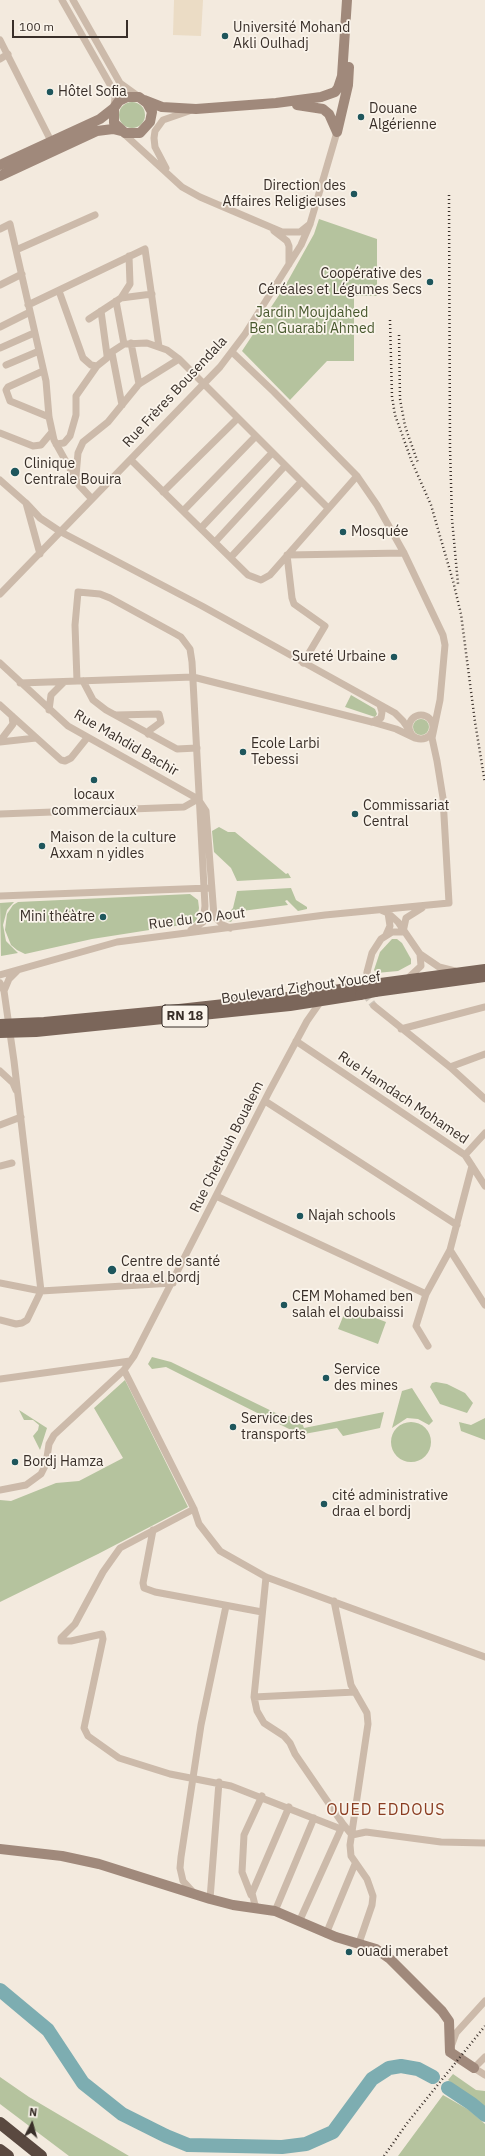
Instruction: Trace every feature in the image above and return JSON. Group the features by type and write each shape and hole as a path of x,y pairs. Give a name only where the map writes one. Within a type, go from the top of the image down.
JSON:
{"highway":[{"path":"0,2124 41,2156"},
{"path":"0,2150 8,2156"}],"main road":[{"path":"0,165 100,119 114,108 123,98 131,96 142,98 162,107 196,109 276,104 321,97 335,92 342,76 347,0"},
{"path":"336,132 348,85 354,0"},
{"path":"0,176 97,131 120,131 135,134 148,127 152,112 142,98"},
{"path":"276,104 315,106 323,109 329,114 336,132"},
{"path":"114,108 114,123 120,131"},
{"name":"Boulevard Zighout Youcef","path":"374,988 407,979 459,972 483,973"},
{"name":"Boulevard Zighout Youcef","path":"5,1028 20,1024 359,990 483,973"},
{"name":"Boulevard Zighout Youcef","path":"5,1028 290,1006 321,1001 359,990"},
{"path":"0,1849 74,1858 210,1899 275,1912 326,1934 376,1949 390,1959 442,2011 449,2021 450,2052 474,2068"}],"street":[{"path":"62,0 112,88 115,98 114,108"},
{"path":"73,0 120,83 128,90 142,98"},
{"path":"0,40 51,141"},
{"path":"0,58 8,54"},
{"path":"100,119 110,103 112,88"},
{"path":"170,175 155,147 155,131 163,120 171,115 196,109"},
{"path":"120,131 182,187 200,197 269,227 291,233 300,232 310,224"},
{"name":"Rue Frères Bousendala","path":"0,594 232,352 256,318 289,266 310,224 336,132"},
{"path":"16,250 95,215"},
{"path":"0,229 10,224 43,370 49,417 56,444 76,477 79,485 92,499"},
{"path":"269,227 287,241 289,246 289,266"},
{"path":"28,304 59,291 145,249 159,347"},
{"path":"89,319 118,300 130,284 129,256"},
{"path":"0,285 22,274"},
{"path":"59,291 83,358 91,365 97,366"},
{"path":"118,300 152,294"},
{"path":"118,300 127,344 139,384"},
{"path":"101,311 122,405"},
{"path":"0,327 30,312"},
{"path":"0,348 34,333"},
{"path":"56,444 64,444 70,436 76,415 76,396 97,366 110,354 127,344 147,343 159,347 179,359 255,437 328,508"},
{"path":"6,365 39,351"},
{"path":"232,352 357,476 377,505 394,538 404,553 445,640 439,707 433,728 432,738 434,750"},
{"path":"76,477 78,453 83,442 108,422 139,384 179,359"},
{"path":"43,370 8,387 6,390 10,401 49,417"},
{"path":"163,492 237,418"},
{"path":"0,433 33,446 41,445 52,432"},
{"path":"183,511 255,437"},
{"path":"201,528 272,453"},
{"path":"130,460 231,556 248,575 261,580 270,575 357,476"},
{"path":"215,542 285,466"},
{"path":"0,480 26,503 40,518 61,532 202,606 395,713 414,717 425,716 434,713 439,707"},
{"path":"231,556 301,482"},
{"path":"26,503 40,554"},
{"path":"384,552 392,545 394,538"},
{"path":"287,555 384,552 404,553"},
{"path":"287,555 294,604 325,626 303,663"},
{"path":"198,748 177,749 115,715 93,700 80,681 75,625 78,592 100,594 110,598 181,637 190,649 198,748 198,799 208,889 215,919 215,924 209,930"},
{"name":"Rue Mahdid Bachir","path":"0,662 20,683 68,726 198,799 206,811 208,889"},
{"path":"20,683 193,677 372,722 417,738 426,738 433,728"},
{"path":"50,710 51,695 64,682"},
{"path":"0,705 60,760 65,761 71,758 87,738"},
{"path":"372,722 381,718 382,712 380,705"},
{"path":"115,715 157,713 160,716 161,722 150,730 148,734"},
{"path":"395,713 403,721 410,732 434,750"},
{"path":"131,724 130,719 134,714"},
{"path":"0,741 13,724 12,716"},
{"path":"425,716 431,721 433,728"},
{"path":"410,732 410,724 414,717"},
{"path":"398,730 404,729 403,721"},
{"path":"0,741 36,738"},
{"name":"Rue du 20 Aout","path":"0,975 117,942 381,909 448,904 450,901 443,798 434,750"},
{"path":"0,814 184,808 198,799"},
{"path":"0,896 208,889"},
{"path":"186,933 203,922 208,889"},
{"path":"403,932 406,918 414,911 426,906"},
{"path":"381,909 398,922 403,932 420,954 439,967 459,972"},
{"path":"367,972 374,948 386,935 390,926 388,913"},
{"path":"215,919 230,928"},
{"path":"386,935 395,932 403,932"},
{"path":"407,979 421,966 420,954"},
{"path":"0,1320 16,1324 22,1323 26,1320 41,1291 14,1061 5,1028 4,991 9,979 19,970"},
{"path":"0,983 4,991"},
{"name":"Rue Chettouh Boualem","path":"0,1490 26,1485 41,1474 46,1464 49,1444 59,1430 124,1370 130,1361 173,1283 264,1101 305,1024 321,1001"},
{"path":"290,1006 305,1010 305,1024"},
{"path":"374,1006 450,1067 485,1099"},
{"path":"401,1029 485,1007"},
{"name":"Rue Hamdach Mohamed","path":"296,1041 465,1155 485,1186"},
{"path":"450,1067 485,1054"},
{"path":"0,1070 8,1070 14,1061"},
{"path":"0,1070 13,1083 18,1096"},
{"path":"264,1101 457,1225"},
{"path":"0,1125 21,1117"},
{"path":"465,1155 485,1133"},
{"path":"0,1166 12,1163"},
{"path":"428,1346 416,1326 426,1294 450,1250 472,1166"},
{"path":"216,1196 426,1294"},
{"path":"450,1250 485,1304"},
{"path":"0,1283 41,1291 173,1283"},
{"path":"0,1379 130,1361"},
{"path":"124,1370 194,1509 199,1524 220,1551 266,1577 485,1657"},
{"path":"194,1509 120,1548 103,1572 75,1624 61,1638 61,1641 71,1641 102,1634 103,1639 84,1728 88,1736 120,1758 170,1774 219,1782 262,1796 314,1818 342,1826"},
{"path":"153,1530 143,1583 144,1588 226,1606 262,1612"},
{"path":"266,1577 254,1697 261,1719 268,1726 284,1736 290,1743 295,1754 342,1826 352,1835"},
{"path":"334,1602 352,1685 367,1713 368,1724 352,1835 351,1856 355,1864 367,1879 373,1896 372,1905 359,1943"},
{"path":"197,1895 188,1889 183,1881 180,1868 192,1778 201,1725 226,1606"},
{"path":"254,1697 355,1692"},
{"path":"210,1899 216,1805 219,1782"},
{"path":"259,1910 242,1872 244,1835 262,1796"},
{"path":"253,1899 254,1886 289,1807"},
{"path":"275,1912 314,1818"},
{"path":"299,1922 342,1826"},
{"path":"352,1835 366,1832 441,1842 485,1843"},
{"path":"326,1934 355,1864"},
{"path":"450,2052 456,2033 485,2001"},
{"path":"485,2056 474,2068 485,2075"}],"green space":[{"path":"132,102 141,106 145,115 141,124 132,128 123,124 119,115 123,106"},
{"name":"Jardin Moujdahed Ben Guarabi Ahmed","path":"319,219 377,239 377,296 354,296 354,361 327,361 290,400 242,351 285,286 314,234"},
{"path":"351,695 375,709 377,714 375,717 345,707"},
{"path":"421,719 427,721 429,727 427,733 421,735 415,733 413,727 415,721"},
{"path":"219,827 228,832 235,832 286,874 288,873 291,878 237,881 231,868 214,852 212,831"},
{"path":"291,888 296,900 307,907 307,909 298,911 287,900 285,901 288,905 242,911 239,909 231,922 225,920 225,917 233,908 237,891"},
{"path":"190,894 198,900 199,908 197,919 194,923 92,939 25,954 11,945 5,930 7,914 13,905 18,902"},
{"path":"14,902 7,910 3,925 6,941 18,953 1,956 0,903"},
{"path":"392,939 397,939 402,943 411,959 411,964 398,971 376,973 374,970 380,952"},
{"path":"347,1307 386,1322 378,1344 338,1329"},
{"path":"152,1357 171,1362 284,1417 299,1415 304,1428 384,1412 380,1428 343,1436 337,1428 304,1434 296,1430 293,1431 166,1367 152,1369 148,1364"},
{"path":"125,1380 188,1507 98,1554 0,1602 0,1500 11,1501 56,1483 79,1481 123,1458 94,1408"},
{"path":"436,1382 447,1384 465,1393 473,1403 467,1413 440,1404 430,1387 432,1383"},
{"path":"412,1388 433,1421 429,1425 418,1419 407,1418 392,1428 402,1391"},
{"path":"19,1410 47,1428 40,1450 33,1436 38,1430 39,1425 33,1420 24,1420"},
{"path":"485,1418 485,1440 461,1431 459,1422 471,1425"},
{"path":"415,1422 422,1425 428,1431 431,1442 430,1450 422,1459 415,1462 407,1462 400,1459 392,1450 391,1438 394,1431 403,1423"},
{"path":"453,2074 476,2090 485,2091 485,2108 448,2080"},
{"path":"0,2077 29,2097 129,2156 69,2156 0,2104"},
{"path":"443,2095 469,2110 485,2124 485,2156 398,2156"}],"shaded area":[{"path":"174,0 203,0 201,36 173,35"}],"waterway":[{"path":"0,1990 48,2030 83,2083 122,2114 166,2136 188,2145 282,2147 306,2144 333,2132 372,2079 389,2068 401,2066 418,2069 433,2077"},
{"path":"448,2088 472,2104 485,2115"}],"tunnel":[{"path":"367,972 368,998 374,1006"}],"railway":[{"path":"449,195 450,448 452,519 458,584"},
{"path":"390,320 392,397 395,415 412,462 431,505 453,581 461,614 475,722 485,783"},
{"path":"399,335 400,399 405,426 418,463"},
{"path":"384,2156 408,2122 485,2026"}],"place":[{"name":"Université Mohand Akli Oulhadj","path":"225,36"},
{"name":"Hôtel Sofia","path":"50,92"},
{"name":"Douane Algérienne","path":"361,117"},
{"name":"Direction des Affaires Religieuses","path":"354,194"},
{"name":"Coopérative des Céréales et Légumes Secs","path":"430,282"},
{"name":"Clinique Centrale Bouira","path":"15,472"},
{"name":"Mosquée","path":"343,532"},
{"name":"Sureté Urbaine","path":"394,657"},
{"name":"Ecole Larbi Tebessi","path":"243,752"},
{"name":"locaux commerciaux","path":"94,780"},
{"name":"Commissariat Central","path":"355,814"},
{"name":"Maison de la culture Axxam n yidles","path":"42,846"},
{"name":"Mini théàtre","path":"103,917"},
{"name":"Najah schools","path":"300,1216"},
{"name":"Centre de santé draa el bordj","path":"112,1270"},
{"name":"CEM Mohamed ben salah el doubaissi","path":"284,1305"},
{"name":"Service des mines","path":"326,1378"},
{"name":"Service des transports","path":"233,1427"},
{"name":"Bordj Hamza","path":"15,1462"},
{"name":"cité administrative draa el bordj","path":"324,1504"},
{"name":"ouadi merabet","path":"349,1952"}],"district":[{"name":"OUED EDDOUS","path":"386,1810"}]}
